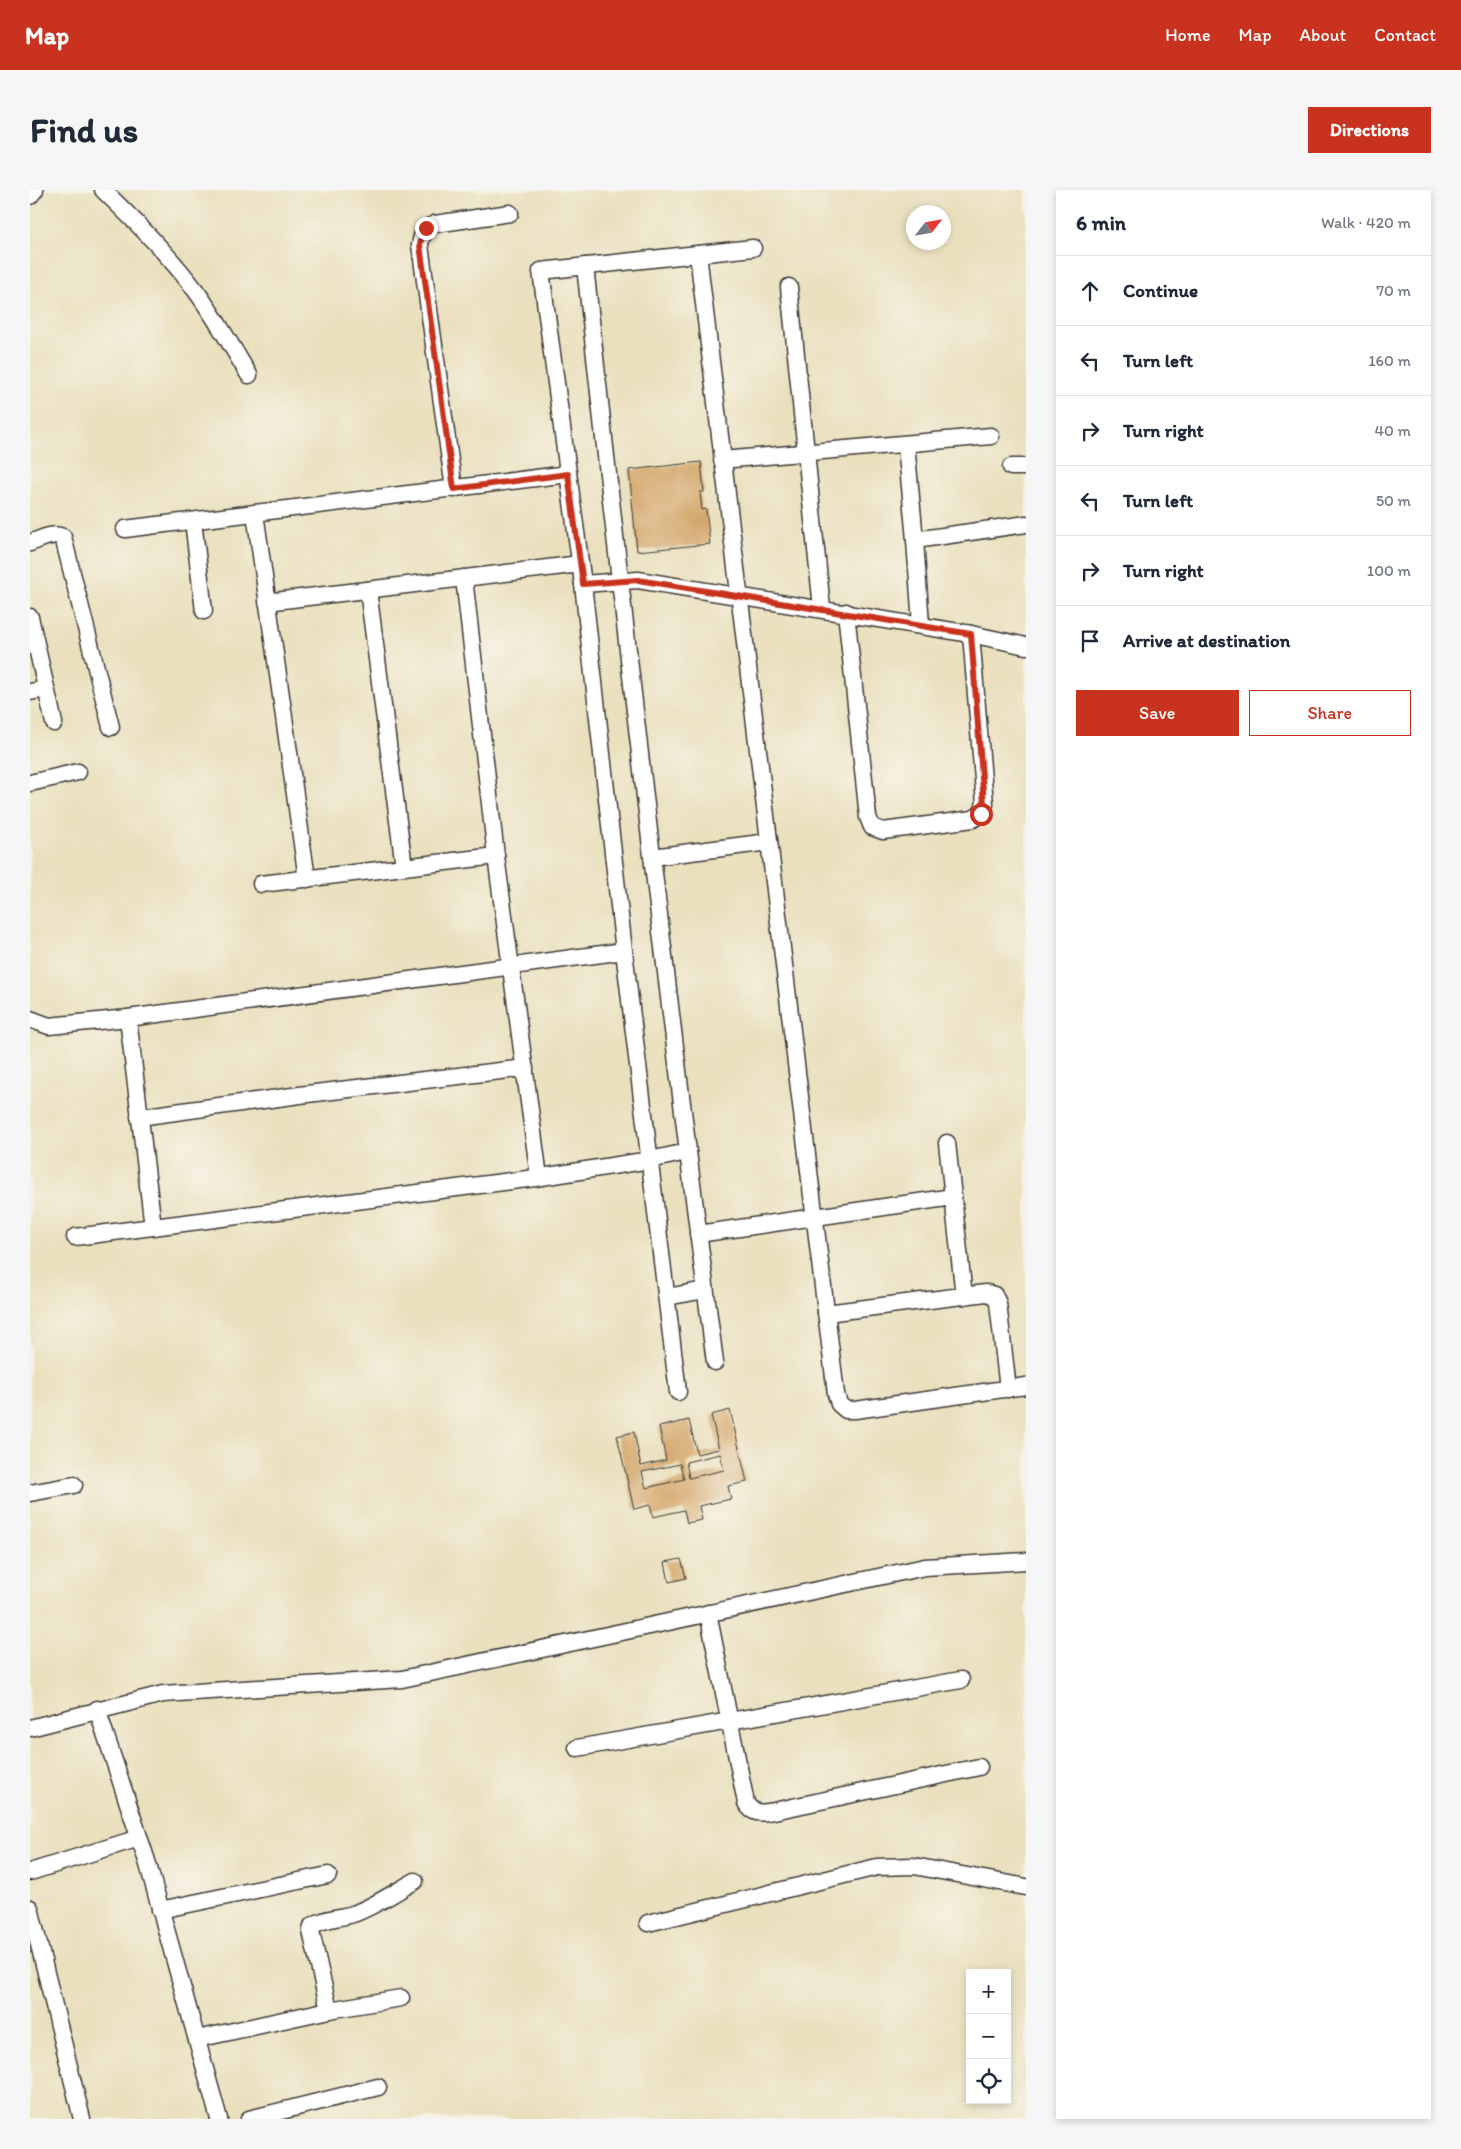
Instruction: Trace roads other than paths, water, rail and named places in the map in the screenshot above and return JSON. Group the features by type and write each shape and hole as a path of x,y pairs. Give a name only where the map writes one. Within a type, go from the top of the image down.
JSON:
{"street":[{"path":"30,196 35,190"},
{"path":"103,190 163,251 195,290 220,326 249,375"},
{"path":"454,489 420,245 422,234 426,228 435,224 510,213"},
{"path":"678,1392 624,951 583,584 541,271 753,248"},
{"path":"698,254 836,1394 840,1404 846,1410 855,1410 1026,1386"},
{"path":"585,266 652,857 687,1152 715,1362"},
{"path":"789,287 808,452 822,608"},
{"path":"722,460 991,436"},
{"path":"906,444 915,540 920,625"},
{"path":"125,529 568,474"},
{"path":"254,514 307,879"},
{"path":"193,521 204,611"},
{"path":"915,540 1026,524"},
{"path":"30,542 50,535 58,534 64,537 111,727"},
{"path":"267,602 580,564"},
{"path":"464,578 496,856 539,1177"},
{"path":"583,584 638,580 846,612 971,634 1026,646"},
{"path":"368,590 404,867"},
{"path":"846,612 868,817 872,827 883,831 973,819 981,814 984,804 971,634"},
{"path":"30,617 54,724"},
{"path":"30,692 46,689"},
{"path":"30,783 78,772"},
{"path":"652,857 769,842"},
{"path":"260,884 496,856"},
{"path":"30,1019 49,1026 128,1018 511,968 624,951"},
{"path":"128,1018 153,1227"},
{"path":"139,1117 307,1094 525,1068"},
{"path":"947,1143 964,1296"},
{"path":"75,1237 539,1177 650,1160 687,1152"},
{"path":"698,1234 953,1197"},
{"path":"667,1297 706,1290"},
{"path":"826,1313 986,1293 994,1295 998,1303 1008,1388"},
{"path":"30,1493 74,1485"},
{"path":"30,1728 97,1709 163,1694 402,1679 925,1567 1026,1562"},
{"path":"708,1613 728,1722 746,1803 750,1810 758,1814 979,1767"},
{"path":"577,1748 960,1680"},
{"path":"97,1709 139,1838 219,2119"},
{"path":"30,1872 139,1838"},
{"path":"648,1923 877,1867 914,1866 1026,1887"},
{"path":"160,1910 328,1875"},
{"path":"328,2010 311,1931 312,1926 318,1922 353,1914 372,1906 415,1881"},
{"path":"30,1908 82,2119"},
{"path":"197,2039 328,2010 401,1998"},
{"path":"249,2119 378,2087"}]}
